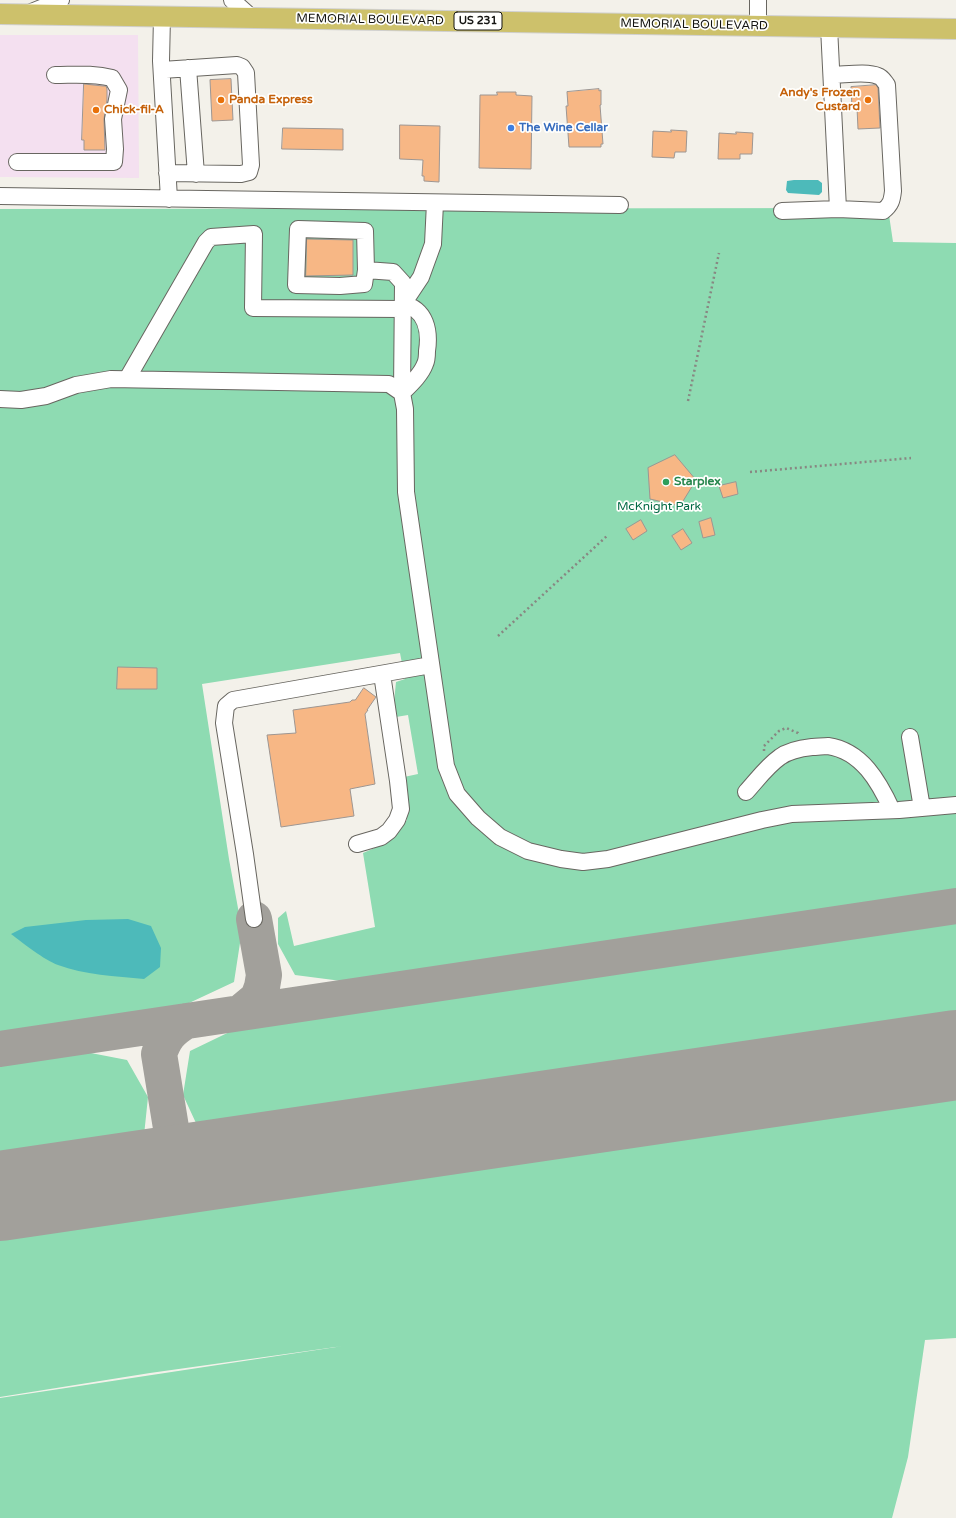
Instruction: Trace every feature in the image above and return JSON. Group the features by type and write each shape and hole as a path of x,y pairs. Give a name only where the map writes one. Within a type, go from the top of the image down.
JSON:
{"main road":[{"name":"MEMORIAL BOULEVARD","path":"0,14 956,29"}],"lane":[{"path":"25,15 61,0"},
{"path":"232,0 252,18"},
{"path":"758,0 758,26"},
{"path":"162,17 162,70 168,199"},
{"path":"829,27 838,209"},
{"path":"162,70 237,65 242,67 246,73 251,165 249,172 241,174 167,173"},
{"path":"188,68 196,174"},
{"path":"782,211 838,209 883,211 888,208 892,202 893,191 887,85 884,79 869,74 832,75"},
{"path":"17,162 114,162 115,149 113,119 119,90 112,78 100,75 55,75"},
{"path":"0,196 434,204 620,205"},
{"path":"403,307 421,277 433,244 434,204"},
{"path":"298,229 365,231 366,270 364,284 340,286 296,285 298,229"},
{"path":"127,380 203,248 211,237 254,234 253,308 411,306 421,316 428,328 425,364 416,379 402,393"},
{"path":"366,270 393,272 403,283 402,393 405,409 406,492 446,766 457,794 478,818 500,838 528,851 561,859 583,862 608,860 762,820 792,814 892,810 956,805"},
{"path":"0,399 21,400 46,396 76,385 111,379 389,384 402,393"},
{"path":"254,919 224,723 226,706 233,700 431,665"},
{"path":"357,844 381,837 389,831 397,820 401,809 382,674"},
{"path":"910,737 922,808"},
{"path":"746,792 767,768 781,756 805,748 828,746 848,752 870,771 882,787 892,810"}],"path":[{"path":"688,401 719,254"},
{"path":"750,472 911,458"},
{"path":"498,636 608,535"}],"shaded area":[{"path":"0,35 138,35 139,178 0,177"}],"green space":[{"name":"McKnight Park","path":"888,208 893,242 956,243 956,893 357,983 295,975 278,944 278,918 286,911 294,946 375,927 363,853 384,844 407,820 404,777 418,774 408,715 396,717 394,702 396,682 405,679 400,653 202,684 229,859 242,930 234,982 172,1011 0,1037 0,209"},
{"path":"956,916 956,1023 202,1136 183,1095 190,1051 248,1023"},
{"path":"65,1048 127,1060 148,1097 143,1145 0,1166 0,1059"},
{"path":"956,1084 956,1338 925,1340 908,1457 892,1518 0,1518 0,1398 343,1346 150,1373 0,1397 0,1228"}],"water":[{"path":"818,180 822,183 822,192 819,195 788,193 786,190 787,181"},
{"path":"128,919 151,926 161,948 160,967 144,979 89,973 52,963 11,934 25,927 86,920"}],"building":[{"name":"Panda Express","path":"231,79 233,120 212,121 210,80"},
{"path":"84,84 106,86 107,89 104,119 105,150 84,150 84,140 82,140"},
{"path":"876,85 878,88 880,128 858,129 857,108 852,108 851,87"},
{"path":"599,89 599,91 601,90 600,105 603,144 601,144 601,147 569,147 566,106 568,106 567,92"},
{"path":"497,92 516,92 516,95 532,96 531,169 479,168 480,95 497,95"},
{"path":"400,125 440,126 439,182 424,181 424,176 422,176 423,160 400,159"},
{"path":"283,128 343,129 343,150 282,149"},
{"path":"671,130 687,131 686,152 675,152 674,158 652,157 653,131 671,132"},
{"path":"736,132 753,133 752,154 740,154 740,159 718,159 719,133 736,134"},
{"path":"307,239 353,240 353,275 306,276"},
{"path":"675,455 696,480 680,506 650,499 648,468"},
{"path":"736,482 738,494 723,498 719,486"},
{"path":"711,518 715,535 703,538 699,522"},
{"path":"641,520 647,531 633,540 626,529"},
{"path":"683,529 692,543 681,550 672,536"},
{"path":"118,667 157,668 157,689 117,689"},
{"path":"364,688 376,697 365,714 375,784 350,789 354,816 281,827 267,735 296,733 293,710 350,702 355,700"}],"taxiway":[{"path":"0,1049 956,906"},
{"path":"240,1013 258,998 264,975 254,919"},
{"path":"140,1176 157,1166 165,1158 171,1147 173,1140 159,1054 169,1035 186,1021"},
{"path":"173,1140 181,1152 190,1159 216,1165"}],"runway":[{"path":"0,1196 956,1055"}],"place":[{"name":"Panda Express","path":"221,100"},
{"name":"Andy's Frozen Custard","path":"868,100"},
{"name":"Chick-fil-A","path":"96,110"},
{"name":"The Wine Cellar","path":"511,128"},
{"name":"Starplex","path":"666,482"}]}
